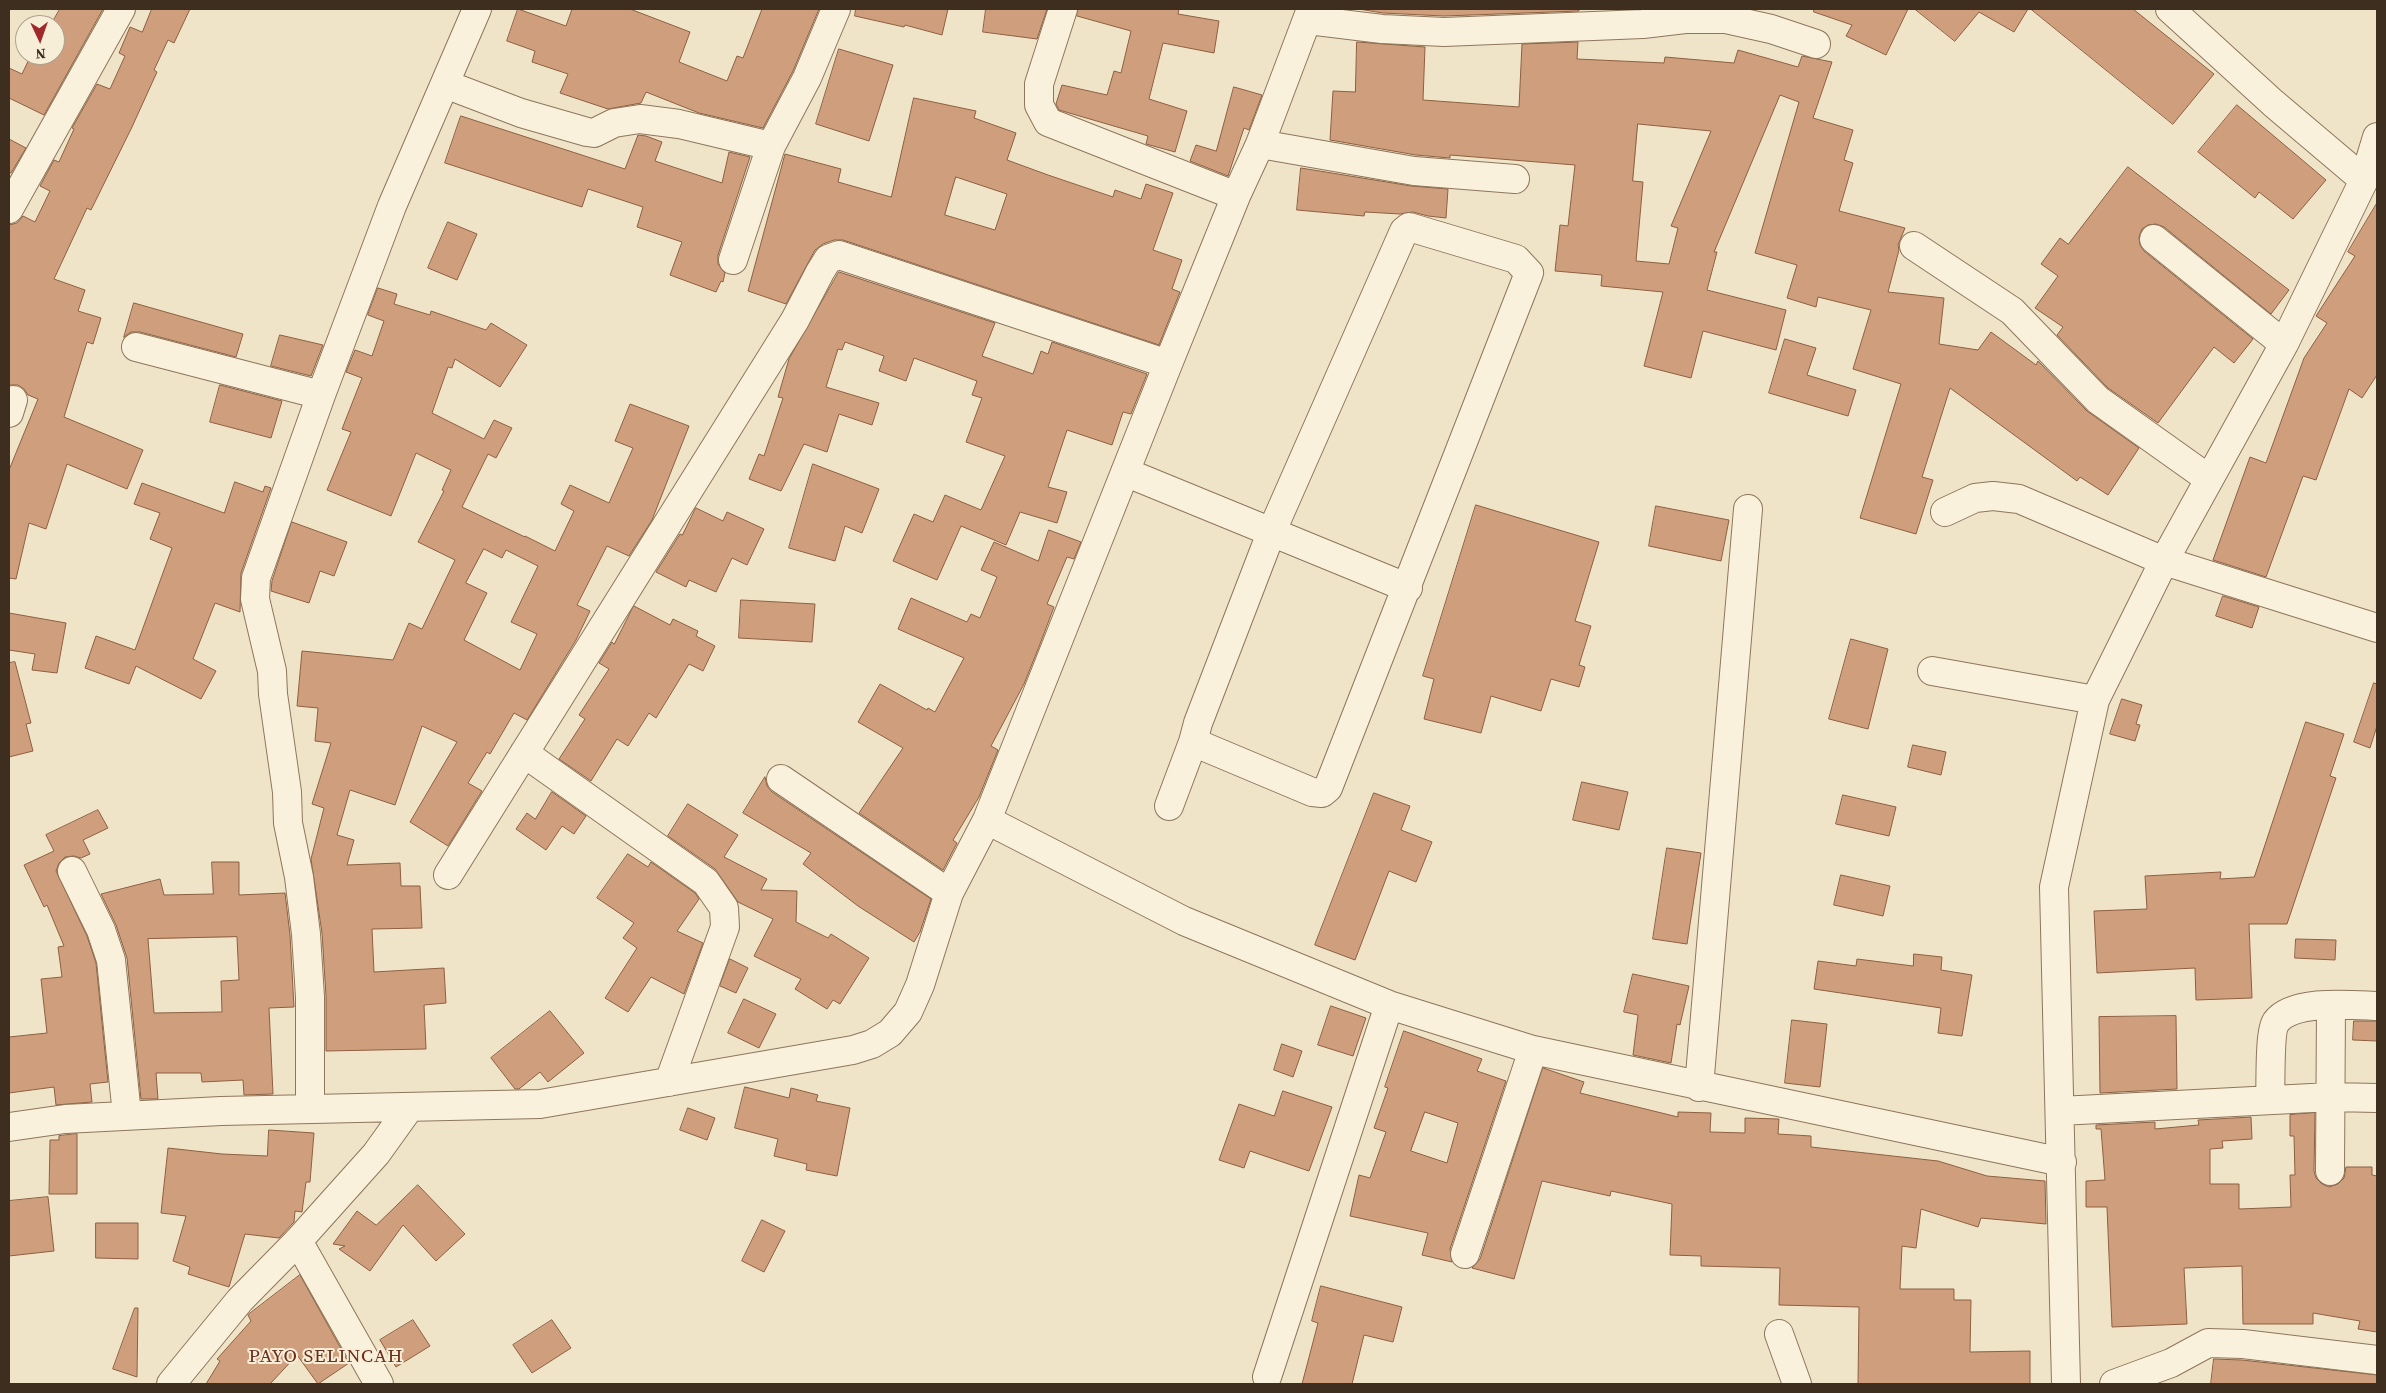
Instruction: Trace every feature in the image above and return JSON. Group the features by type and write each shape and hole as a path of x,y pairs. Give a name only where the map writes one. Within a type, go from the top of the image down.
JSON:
{"street":[{"path":"9,209 121,9"},
{"path":"310,1107 310,996 306,934 299,876 288,823 287,792 273,694 272,671 255,599 256,578 321,395 392,206 477,9"},
{"path":"733,260 771,146 807,78 836,9"},
{"path":"1063,9 1039,84 1039,105 1048,122 1236,196"},
{"path":"2170,9 2273,103 2364,180"},
{"path":"9,1124 127,1115 310,1107 409,1108 540,1104 853,1050 872,1044 890,1033 908,1012 920,985 949,893 987,820 1168,364 1236,196 1260,144 1309,14 1382,28 1444,32 1643,24 1685,18 1726,19 1771,29 1816,44"},
{"path":"445,84 521,113 587,132 594,133 614,123 640,119 678,124 771,146"},
{"path":"2066,1384 2054,887 2095,700 2164,561 2284,344 2364,180 2377,137"},
{"path":"1260,144 1414,171 1515,179"},
{"path":"1169,806 1198,723 1271,532 1404,231 1409,227 1516,259 1529,273 1408,588 1328,788 1322,792 1312,792 1192,742"},
{"path":"2154,239 2284,344"},
{"path":"1914,246 2012,311 2098,400 2209,478"},
{"path":"448,875 795,320 828,259 839,255 1168,364"},
{"path":"136,347 321,395"},
{"path":"1125,472 1408,588"},
{"path":"1945,512 1975,498 1993,496 2019,499 2164,561 2377,628"},
{"path":"1699,1087 1748,509"},
{"path":"1932,671 2095,700"},
{"path":"524,753 706,882 724,908 725,927 669,1082"},
{"path":"781,779 949,893"},
{"path":"987,820 1184,921 1389,1005 1534,1050 1699,1087 2062,1162"},
{"path":"72,871 101,930 111,960 127,1115"},
{"path":"2270,1099 2272,1035 2276,1022 2288,1013 2331,1004 2377,1006"},
{"path":"2330,1171 2331,1004"},
{"path":"1267,1377 1389,1005"},
{"path":"1465,1254 1534,1050"},
{"path":"2060,1111 2331,1096 2377,1098"},
{"path":"171,1384 240,1300 298,1241 376,1154 409,1108"},
{"path":"298,1241 379,1384"},
{"path":"1779,1334 1797,1384"},
{"path":"2114,1384 2171,1363 2208,1343 2243,1344 2377,1360"}],"building":[{"path":"60,9 103,9 44,115 9,98 9,68 22,74 26,65 65,65 65,15 57,15"},
{"path":"152,9 190,9 174,43 168,40 154,70 157,72 132,127 91,210 87,208 54,279 85,290 78,311 101,318 93,344 87,342 64,417 143,450 127,489 67,464 46,529 29,523 16,579 9,578 9,470 38,399 28,395 18,385 9,385 9,225 17,223 23,216 35,222 50,191 40,186 54,160 59,162 74,129 72,128 97,84 110,89 125,56 119,53 130,27 142,32"},
{"path":"518,9 566,26 572,9 630,9 690,32 679,62 727,81 737,56 743,58 762,9 819,9 793,71 763,128 699,113 646,92 641,103 608,109 560,93 568,74 532,62 535,51 507,41"},
{"path":"856,9 948,9 942,35 905,25 904,27 855,16"},
{"path":"986,9 1047,9 1037,39 983,32"},
{"path":"1078,9 1179,9 1178,14 1219,21 1214,53 1163,43 1149,99 1187,111 1175,152 1146,144 1148,136 1059,110 1056,104 1062,85 1107,95 1114,71 1121,73 1131,31 1077,16"},
{"path":"1359,9 1579,9 1579,11 1444,16 1383,13"},
{"path":"1814,9 1908,9 1886,55 1846,36 1852,25 1814,12"},
{"path":"1915,9 2028,9 2014,32 1979,12 1955,41"},
{"path":"2031,9 2133,9 2214,74 2173,124"},
{"path":"1357,42 1425,47 1423,100 1519,107 1522,44 1578,42 1577,59 1664,63 1665,57 1734,63 1738,50 1798,67 1802,56 1832,62 1813,118 1853,130 1844,160 1853,163 1839,211 1905,228 1898,245 1899,250 1888,292 1944,298 1939,344 1978,350 1991,332 2036,365 2038,361 2087,411 2139,448 2108,495 2080,477 2077,481 1950,388 1922,477 1933,480 1916,534 1860,518 1901,384 1853,369 1871,310 1818,297 1816,307 1787,298 1797,265 1755,253 1799,102 1780,95 1714,252 1717,252 1707,290 1786,310 1776,350 1703,331 1691,378 1644,366 1663,292 1601,286 1602,275 1555,271 1560,225 1568,226 1575,165 1450,155 1450,158 1416,155 1330,140 1333,91 1355,92","holes":["1638,124 1711,131 1671,226 1678,228 1669,264 1636,261 1643,182 1633,181"]},
{"path":"839,49 893,65 869,141 816,124"},
{"path":"1234,87 1262,95 1249,130 1244,128 1228,176 1190,161 1196,145 1216,151"},
{"path":"914,98 976,111 974,118 1016,133 1007,160 1113,197 1115,190 1141,199 1146,184 1173,193 1153,250 1182,260 1172,289 1180,292 1159,345 843,240 834,240 823,244 815,250 786,304 748,291 785,154 841,169 838,182 891,197","holes":["956,177 1007,194 995,230 945,215"]},
{"path":"2237,105 2326,180 2293,219 2259,192 2255,198 2198,152"},
{"path":"461,116 625,169 638,135 646,136 662,142 655,161 722,183 729,152 750,157 718,255 718,264 725,273 723,282 721,281 716,292 670,275 682,242 637,227 643,207 588,189 582,207 445,163"},
{"path":"9,139 26,148 11,173 9,172"},
{"path":"2128,167 2289,290 2271,314 2164,227 2156,224 2148,225 2142,229 2139,237 2140,245 2144,251 2253,339 2234,363 2214,347 2158,423 2108,388 2057,335 2063,327 2035,308 2058,276 2041,264 2060,238 2068,244"},
{"path":"1301,168 1411,186 1448,189 1446,218 1413,212 1400,214 1365,212 1364,216 1297,210"},
{"path":"2377,203 2377,375 2362,398 2349,389 2316,480 2303,476 2266,577 2213,560 2250,457 2266,463 2304,358 2327,323 2316,316 2355,256 2348,252"},
{"path":"448,222 477,234 457,280 428,268"},
{"path":"839,272 995,323 982,356 1033,374 1041,351 1048,354 1052,342 1147,374 1131,414 1123,412 1112,445 1067,430 1048,487 1067,492 1057,523 1020,512 1006,545 961,526 937,580 893,561 914,514 933,522 945,495 981,510 1005,456 966,442 982,398 972,395 977,381 914,358 906,381 879,371 884,356 845,342 842,350 838,349 826,387 879,403 872,425 839,414 827,452 804,444 781,491 749,479 759,454 764,456 783,398 778,397 789,359"},
{"path":"378,288 397,294 394,304 430,315 431,311 486,330 491,323 527,345 500,387 455,359 452,368 448,367 432,413 484,439 494,420 512,428 496,458 488,454 462,507 555,551 574,511 561,504 570,485 609,503 633,448 615,441 630,404 689,426 652,520 629,556 607,546 577,605 590,611 576,640 527,720 514,713 490,754 487,752 468,783 482,791 448,846 410,822 457,742 422,726 395,805 350,790 337,835 354,840 347,865 400,863 401,886 420,886 422,928 372,929 374,972 444,968 446,1003 424,1005 426,1049 326,1051 326,996 322,933 311,859 324,808 312,804 331,743 315,741 318,708 297,706 302,651 393,660 409,623 422,629 455,560 418,542 444,491 442,490 451,470 416,453 391,516 327,490 351,432 342,429 362,378 346,372 355,350 372,356 384,321 368,315","holes":["484,549 502,558 506,550 538,566 511,622 537,634 520,670 464,640 487,593 466,583"]},
{"path":"134,303 243,334 236,357 140,332 131,332 124,337"},
{"path":"280,335 323,345 311,376 271,366"},
{"path":"1785,339 1816,348 1807,375 1856,390 1848,416 1769,393"},
{"path":"220,385 282,401 271,438 210,422"},
{"path":"813,464 879,489 862,533 845,526 835,561 789,548"},
{"path":"235,482 263,492 265,486 271,488 241,573 240,612 215,603 193,659 216,671 201,699 136,666 129,684 85,668 96,636 135,650 172,548 150,539 160,513 134,504 142,483 224,513"},
{"path":"1476,505 1599,542 1575,621 1591,626 1579,665 1585,667 1579,687 1551,679 1541,711 1491,696 1481,733 1424,719 1434,679 1423,676"},
{"path":"1656,506 1729,520 1721,561 1649,546"},
{"path":"696,508 723,521 727,512 764,529 747,565 732,558 716,592 689,580 686,587 656,572 680,534 682,535"},
{"path":"292,522 347,542 334,576 320,571 309,603 271,591 272,581"},
{"path":"1049,530 1081,542 1074,559 1067,557 1047,604 1054,607 1040,644 1024,684 991,746 998,750 979,797 953,840 957,843 943,870 859,813 903,748 858,722 880,684 927,710 928,708 935,712 964,658 898,629 911,598 967,622 971,614 980,618 997,577 981,570 994,542 1038,561"},
{"path":"2223,596 2259,607 2252,628 2216,616"},
{"path":"741,600 815,604 812,642 739,638"},
{"path":"634,606 670,625 673,619 698,631 696,636 715,646 703,671 689,664 656,718 649,713 628,746 617,739 591,781 559,759 585,719 579,715 609,669 599,663 612,642 614,644"},
{"path":"9,613 66,623 57,673 32,670 35,654 9,650"},
{"path":"1851,639 1888,649 1868,729 1829,719"},
{"path":"15,662 31,723 26,724 33,751 9,757 9,663"},
{"path":"2374,683 2377,684 2377,726 2370,748 2354,742"},
{"path":"2122,699 2142,705 2136,724 2140,725 2135,741 2110,734"},
{"path":"2306,722 2344,734 2330,776 2336,778 2287,924 2249,924 2252,998 2196,1000 2195,968 2097,973 2094,911 2147,909 2145,876 2221,872 2220,879 2254,877"},
{"path":"1913,745 1946,752 1941,775 1908,767"},
{"path":"765,777 767,786 772,792 931,899 920,932 914,942 858,906 803,864 811,853 743,813"},
{"path":"1582,782 1628,792 1619,830 1573,820"},
{"path":"552,792 586,816 574,834 562,826 546,850 516,829 527,813 535,819"},
{"path":"1374,793 1410,806 1401,830 1432,842 1416,882 1389,871 1355,960 1315,945"},
{"path":"1843,795 1896,807 1889,836 1836,824"},
{"path":"688,804 738,835 724,857 767,879 761,890 797,891 796,922 828,938 831,934 869,958 840,1004 833,1000 827,1009 795,989 801,979 754,956 773,919 738,902 715,869 668,836"},
{"path":"98,810 108,828 83,840 90,854 81,858 74,856 65,857 59,863 56,871 87,936 96,963 108,1082 90,1084 92,1102 56,1105 54,1087 9,1093 9,1037 47,1033 41,979 62,977 58,947 64,946 47,905 44,907 24,865 54,851 46,835"},
{"path":"1667,848 1701,853 1687,944 1653,939"},
{"path":"628,854 648,867 651,862 695,893 699,899 677,931 703,943 684,994 651,977 628,1012 605,998 637,948 623,938 634,923 597,898"},
{"path":"212,862 239,862 239,895 285,893 290,935 294,1007 269,1008 273,1094 244,1095 243,1080 202,1082 201,1073 156,1073 158,1099 141,1099 127,958 116,925 101,894 160,879 164,895 213,894","holes":["237,937 239,980 221,981 222,1012 154,1013 148,939"]},
{"path":"1841,875 1890,886 1883,916 1834,905"},
{"path":"2296,939 2336,940 2335,960 2295,958"},
{"path":"1914,954 1942,957 1941,970 1972,975 1962,1036 1938,1033 1941,1008 1814,989 1818,961 1856,966 1857,959 1913,966"},
{"path":"730,959 748,968 736,993 720,986"},
{"path":"1633,974 1689,986 1680,1025 1677,1024 1671,1063 1633,1055 1638,1015 1624,1012"},
{"path":"744,999 776,1014 759,1048 728,1033"},
{"path":"1331,1006 1366,1018 1353,1056 1318,1045"},
{"path":"550,1011 584,1053 548,1082 540,1072 519,1089 515,1089 491,1058"},
{"path":"2176,1016 2177,1089 2100,1093 2099,1017"},
{"path":"1792,1020 1827,1024 1820,1087 1785,1083"},
{"path":"2354,1021 2377,1021 2377,1041 2353,1040"},
{"path":"1404,1031 1482,1059 1477,1071 1506,1081 1450,1249 1452,1262 1422,1255 1428,1233 1350,1216 1359,1175 1370,1178 1386,1132 1374,1128 1388,1088 1385,1087","holes":["1425,1112 1458,1123 1447,1163 1411,1151"]},
{"path":"1282,1044 1302,1051 1293,1077 1274,1070"},
{"path":"1543,1068 1584,1082 1580,1093 1678,1117 1678,1112 1711,1113 1710,1132 1745,1133 1745,1118 1779,1119 1778,1134 1811,1136 1811,1147 1938,1161 1987,1176 2045,1181 2046,1224 1981,1218 1978,1227 1921,1209 1916,1248 1902,1246 1900,1289 1954,1289 1954,1300 1971,1300 1970,1352 2030,1351 2030,1384 1858,1384 1859,1307 1779,1305 1780,1268 1701,1266 1701,1256 1670,1255 1672,1204 1611,1191 1610,1196 1542,1181 1514,1279 1472,1268 1480,1259"},
{"path":"745,1087 789,1098 791,1088 818,1095 816,1101 850,1108 837,1176 806,1170 807,1164 774,1156 778,1139 735,1128"},
{"path":"1283,1091 1332,1107 1309,1171 1250,1151 1244,1168 1219,1160 1239,1104 1274,1116"},
{"path":"688,1108 715,1118 707,1140 680,1130"},
{"path":"2315,1113 2314,1171 2316,1178 2322,1184 2329,1187 2338,1184 2344,1178 2346,1167 2372,1167 2372,1175 2377,1176 2377,1332 2358,1329 2360,1321 2313,1313 2313,1324 2243,1324 2242,1266 2184,1268 2187,1324 2112,1327 2107,1207 2086,1207 2086,1181 2105,1180 2101,1129 2096,1129 2096,1125 2155,1122 2155,1129 2199,1125 2198,1120 2251,1117 2252,1139 2222,1141 2223,1148 2210,1149 2210,1184 2239,1184 2239,1209 2291,1207 2290,1175 2295,1175 2294,1136 2290,1136 2290,1115"},
{"path":"269,1130 314,1133 310,1182 306,1182 302,1212 295,1211 294,1222 279,1238 245,1234 229,1287 188,1274 190,1267 173,1261 186,1216 161,1213 168,1148 222,1154 267,1156"},
{"path":"77,1134 77,1194 49,1194 50,1140 59,1140 59,1136"},
{"path":"418,1185 465,1234 436,1261 403,1225 370,1271 339,1249 345,1246 333,1244 357,1211 376,1225"},
{"path":"48,1197 54,1251 9,1256 9,1201"},
{"path":"762,1220 785,1231 764,1272 742,1261"},
{"path":"96,1223 138,1223 138,1259 96,1258"},
{"path":"300,1275 349,1363 318,1384 297,1355 270,1384 206,1384 220,1361 217,1359 251,1321 248,1315"},
{"path":"1321,1286 1402,1307 1393,1342 1364,1335 1352,1384 1302,1384 1318,1323 1312,1321"},
{"path":"135,1308 138,1308 137,1377 113,1369"},
{"path":"413,1320 430,1346 396,1367 380,1340"},
{"path":"552,1320 571,1348 532,1373 513,1345"},
{"path":"2214,1359 2242,1360 2377,1375 2377,1384 2211,1384"}],"district":[{"name":"PAYO SELINCAH","path":"326,1357"}]}
